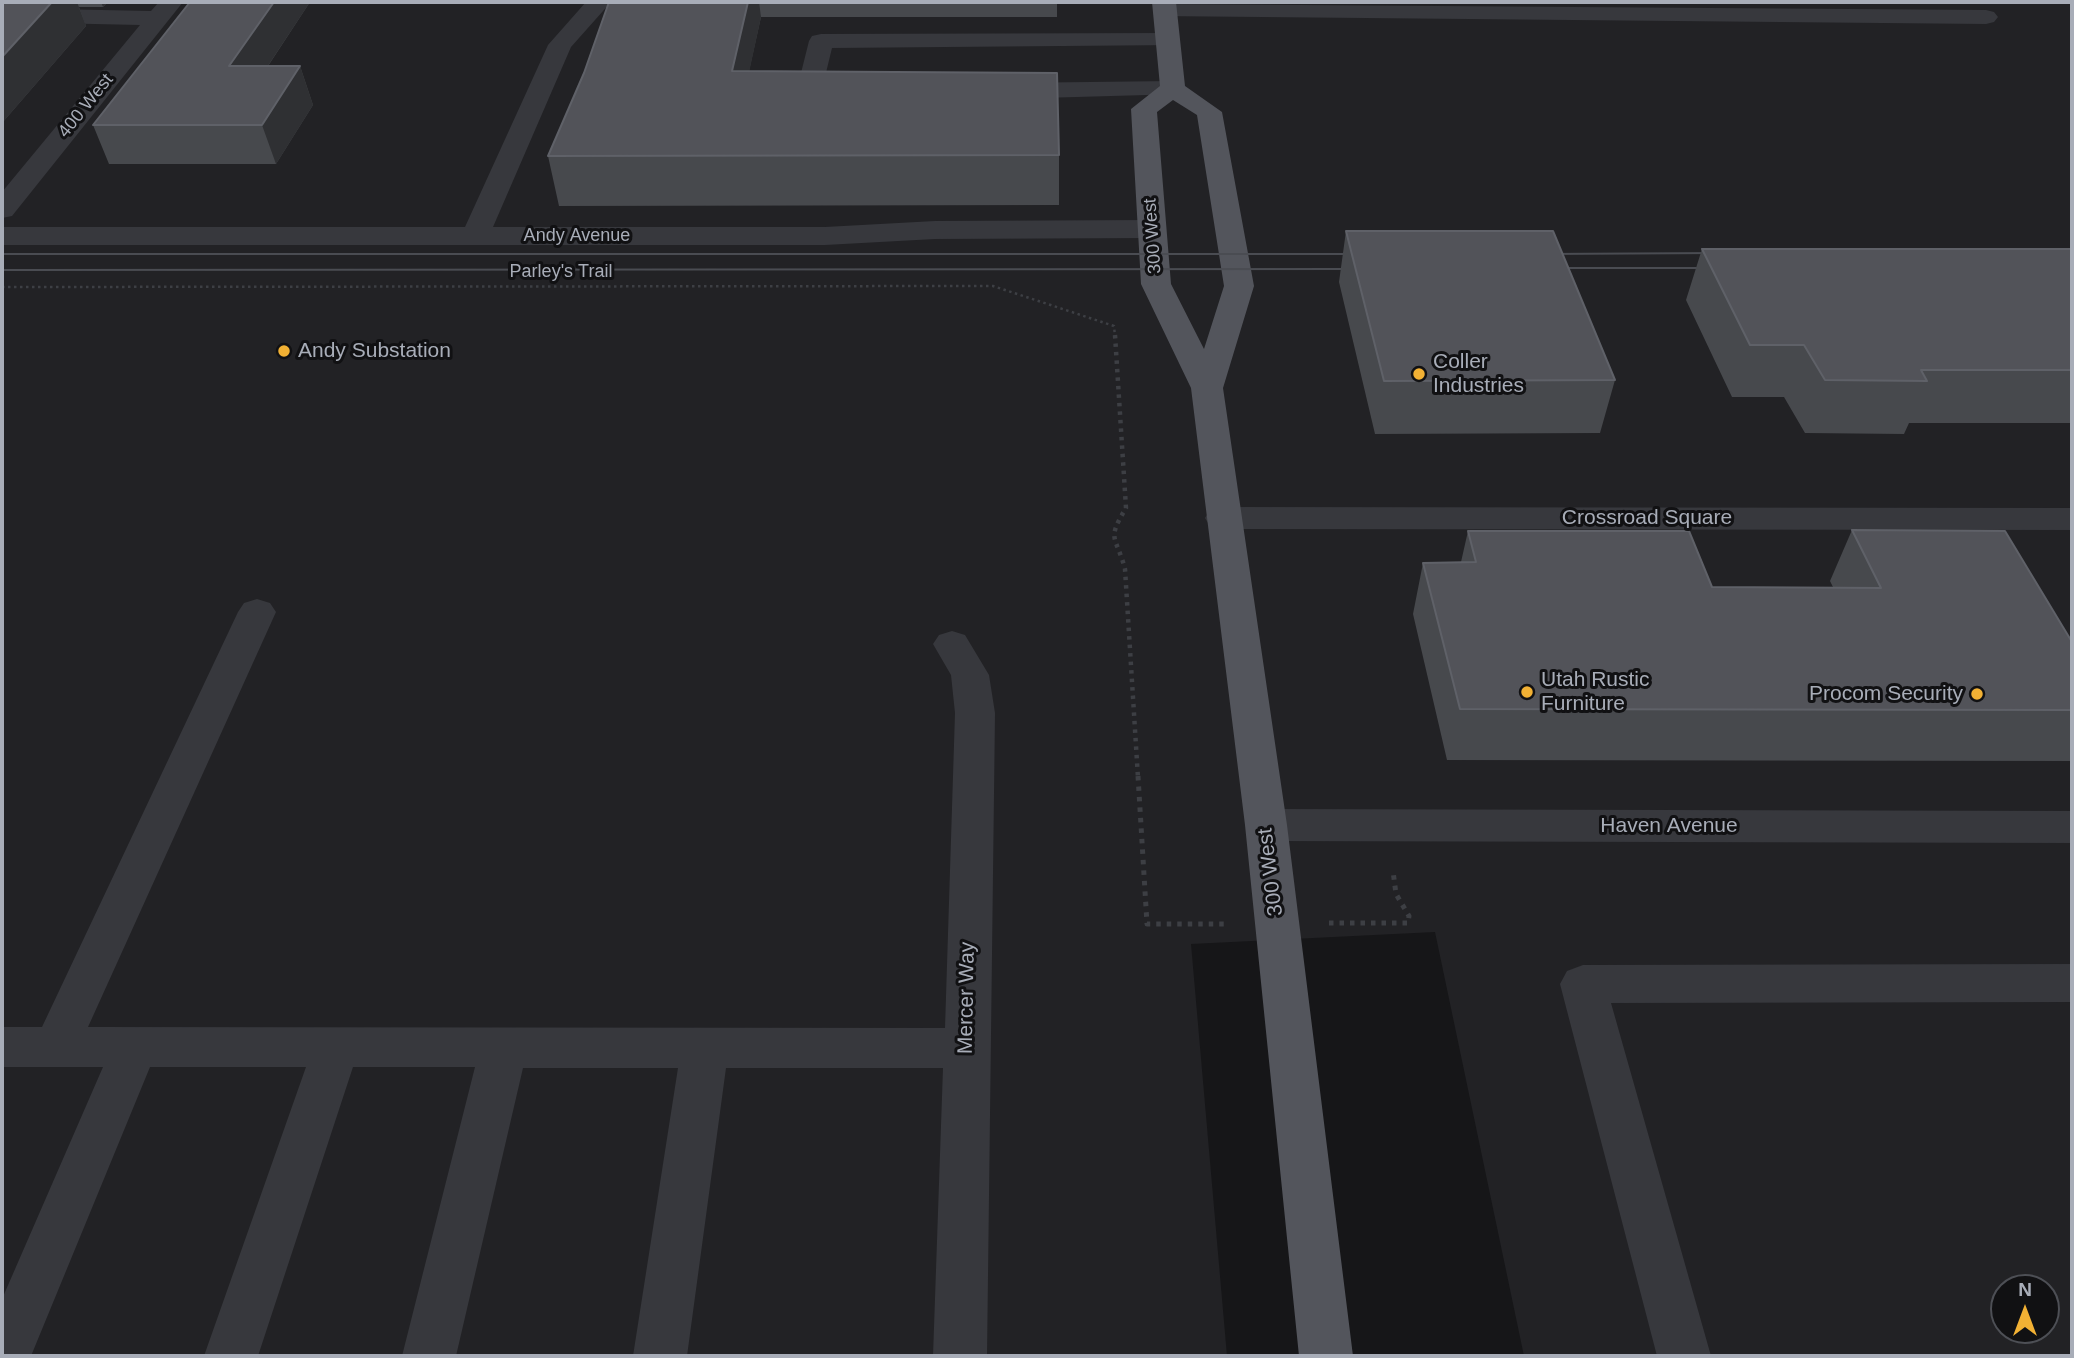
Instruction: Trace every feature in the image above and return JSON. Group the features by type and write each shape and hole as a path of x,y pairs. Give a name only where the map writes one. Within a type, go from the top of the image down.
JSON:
{"main road":[{"path":"1164,6 1173,89"},
{"name":"300 West","path":"1207,388 1239,285 1209,112 1173,89 1144,109 1156,284 1207,388 1222,518 1266,825 1326,1356"}],"street":[{"path":"475,236 560,46 599,2"},
{"path":"1164,6 1986,17"},
{"path":"2,15 164,10"},
{"name":"400 West","path":"2,210 164,10"},
{"path":"864,92 809,93 821,41 1168,40"},
{"path":"988,91 1173,89"},
{"path":"2,171 34,171"},
{"name":"Andy Avenue","path":"2,236 825,236 935,230 1152,229"},
{"name":"Crossroad Square","path":"1222,518 2072,519"},
{"path":"56,1047 257,612"},
{"name":"Mercer Way","path":"952,644 970,675 975,713 965,1048 960,1356"},
{"name":"Haven Avenue","path":"1266,825 2072,827"},
{"path":"1684,1356 1583,984 2072,983"},
{"path":"2,1047 965,1048"},
{"path":"4,1356 135,1047"},
{"path":"231,1356 336,1047"},
{"path":"429,1356 504,1047"},
{"path":"660,1356 705,1047"}],"path":[{"name":"Parley's Trail","path":"2,287 993,286 1114,326 1126,508 1113,529 1112,537 1120,550 1125,569 1147,924 1159,925"},
{"path":"1388,923 1408,923 1409,916"}],"shaded area":[{"path":"2,2 2072,2 2072,1356 1524,1356 1435,932 1191,944 1227,1356 2,1356"}],"building":[{"path":"2,2 52,2 2,57"},
{"path":"190,2 274,2 229,66 300,66 262,125 93,125"},
{"path":"609,2 748,2 732,71 1057,73 1059,155 548,156 584,73"},
{"path":"1346,231 1553,231 1615,380 1384,381"},
{"path":"1702,249 2072,249 2072,370 1921,370 1927,381 1825,380 1804,345 1750,345"},
{"path":"1852,530 2005,531 2072,642 2072,710 1460,709 1423,563 1476,562 1468,531 1689,531 1712,587 1881,588"}],"tram line":[{"path":"1544,254 1719,253"},
{"path":"2,254 1362,254"},
{"path":"1549,268 1717,268"},
{"path":"2,270 1360,269"}],"place":[{"name":"Andy Substation","path":"284,351"},
{"name":"Coller Industries","path":"1419,374"},
{"name":"Utah Rustic Furniture","path":"1527,692"},
{"name":"Procom Security","path":"1977,694"}]}
